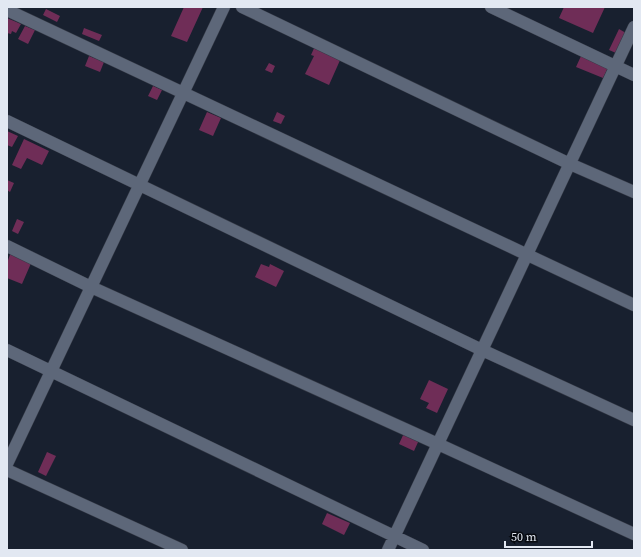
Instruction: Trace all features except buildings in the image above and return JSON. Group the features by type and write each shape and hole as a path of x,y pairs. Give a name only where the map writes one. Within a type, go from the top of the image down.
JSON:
{"street":[{"path":"7,464 224,7"},
{"path":"242,7 570,164 634,192"},
{"path":"491,7 634,75"},
{"path":"7,10 634,304"},
{"path":"388,550 634,27"},
{"path":"7,121 482,350 634,420"},
{"path":"7,246 91,287 634,534"},
{"path":"7,350 423,550"},
{"path":"7,470 182,550"}]}
